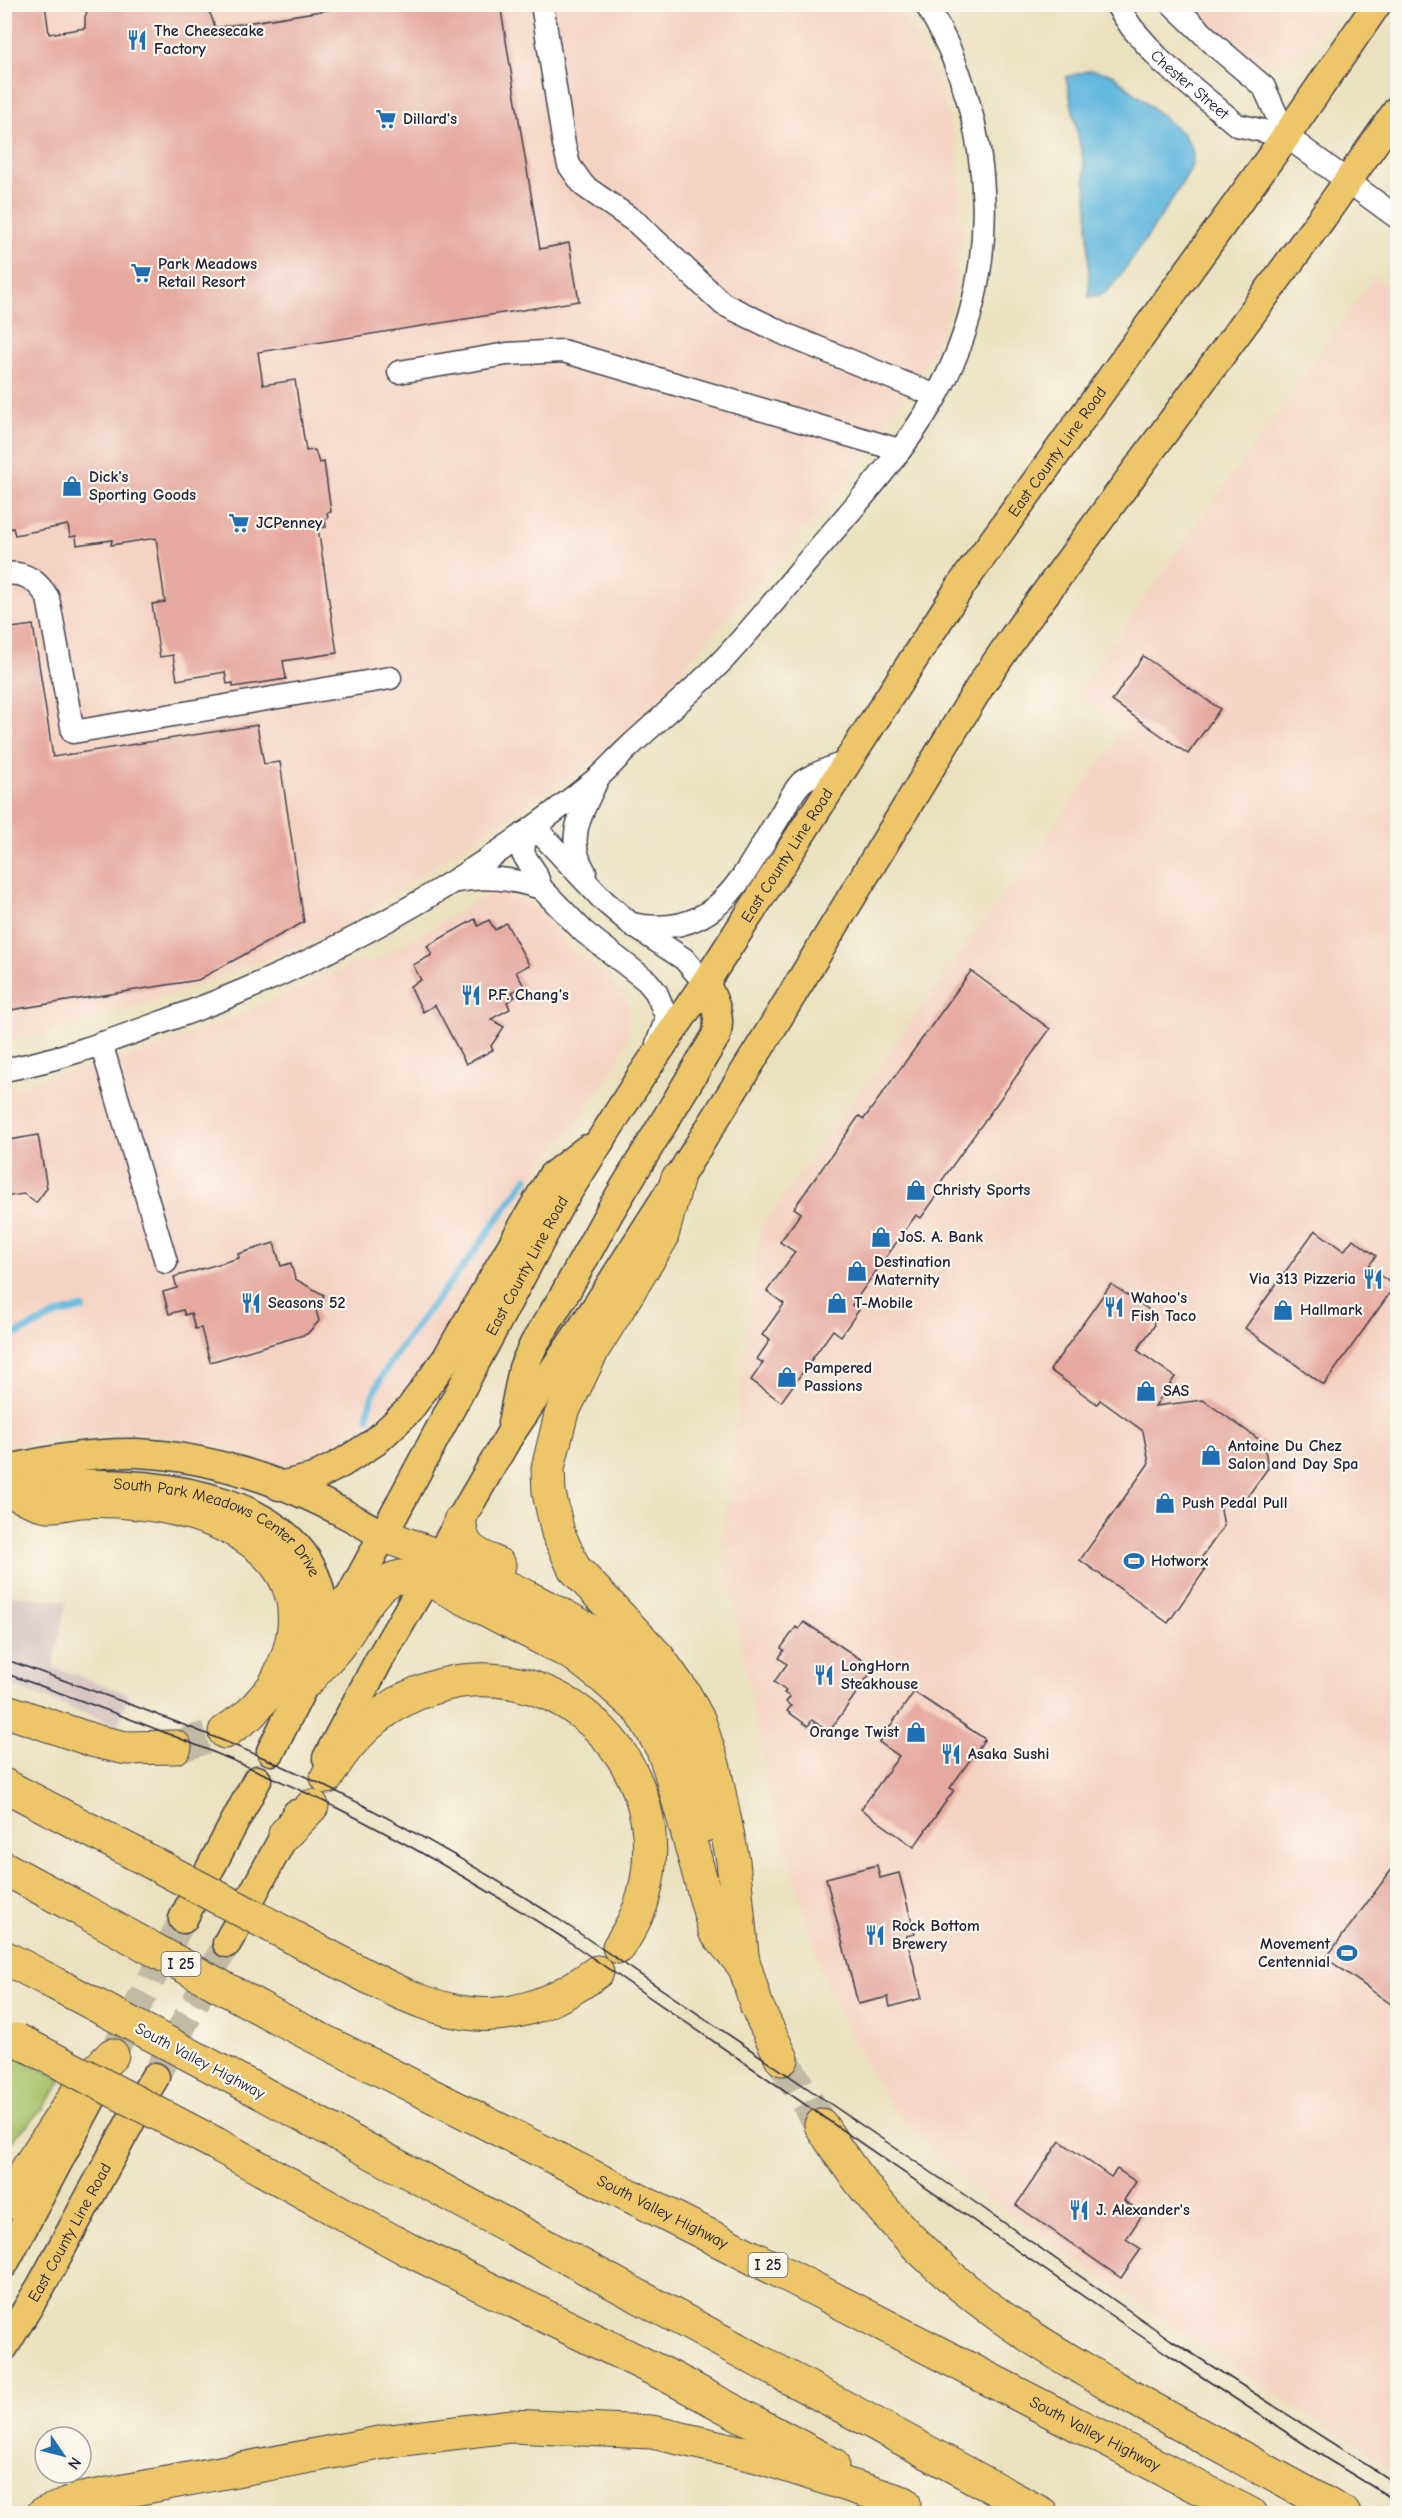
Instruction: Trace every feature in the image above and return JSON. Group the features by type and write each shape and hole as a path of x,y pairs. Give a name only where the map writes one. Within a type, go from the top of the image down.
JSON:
{"highway":[{"path":"677,1180 661,1239 594,1349 561,1415 548,1468 549,1493 558,1533 574,1568 658,1657 685,1695 699,1721 714,1767 733,1861 743,1965"},
{"path":"8,1486 48,1505 108,1501 141,1503 177,1510 228,1527 263,1549 278,1566 293,1596 295,1622 289,1654 291,1681"},
{"path":"460,1521 461,1538 469,1549 592,1612 610,1623 633,1646 661,1682 686,1729 705,1787 711,1842"},
{"path":"382,1535 576,1656 604,1678 640,1712 656,1738 670,1770 716,1931 743,1965"},
{"path":"225,1732 339,1645 363,1604 376,1590 402,1576 417,1576 433,1568 566,1616 601,1636 630,1663 667,1708 688,1764 743,1965 757,2007 782,2059"},
{"path":"291,1681 320,1631 345,1604"},
{"path":"323,1775 379,1714 440,1684 480,1679 501,1680 526,1685 564,1701 599,1729 621,1754 631,1768 644,1802 649,1837 648,1874 639,1908 619,1947"},
{"path":"4,1710 95,1741 126,1748 175,1747"},
{"path":"4,1785 317,1950 427,2004 476,2014 507,2013 549,2001 578,1986 597,1972"},
{"path":"285,1834 308,1804"},
{"name":"South Valley Highway","path":"4,1868 284,2021 806,2284 1250,2514"},
{"name":"South Valley Highway","path":"4,1957 249,2086 1042,2514"},
{"path":"11,2037 216,2144 407,2249 670,2377 915,2508"},
{"path":"4,2204 98,2076"},
{"path":"821,2124 860,2181 908,2235 950,2275 1005,2320 1139,2402 1344,2514"},
{"path":"43,2514 82,2499 379,2443 510,2426 652,2432 757,2456 915,2508"}],"main road":[{"name":"East County Line Road","path":"271,1751 291,1681 345,1604 559,1206 640,1078 705,983 962,584 1286,136 1377,4"},
{"path":"323,1775 433,1568 509,1436 598,1304 677,1180 982,683 1398,109"},
{"path":"509,1436 523,1368 534,1344 563,1297 609,1213 713,1042 718,1025 718,1015 716,1003 705,983"},
{"path":"279,1486 313,1478 342,1463 375,1442 409,1410 446,1359 552,1176 603,1137"},
{"name":"South Park Meadows Center Drive","path":"8,1486 58,1459 135,1453 176,1456 222,1466 279,1486 346,1513 382,1535"},
{"name":"South Park Meadows Center Drive","path":"8,1486 111,1484 148,1487 224,1502 256,1514 288,1537 311,1564 323,1604 320,1631"},
{"path":"205,1878 256,1780"},
{"path":"249,1901 285,1834"},
{"path":"4,2264 98,2076"},
{"name":"East County Line Road","path":"4,2347 41,2286 133,2117"}],"street":[{"path":"542,4 564,146 569,165 584,186 637,224 723,304 787,335 936,396"},
{"path":"4,1070 101,1043 222,1001 325,954 450,883 525,833 598,777 722,661 899,450 936,396 959,345 973,302 982,245 984,190 978,136 970,105 951,52 926,4"},
{"name":"Chester Street","path":"1116,4 1140,38 1162,62 1237,125 1286,136"},
{"path":"1172,4 1218,48 1264,87 1286,136 1398,218"},
{"path":"399,372 507,354 562,351 899,450"},
{"path":"4,574 15,573 26,576 35,581 48,598 74,732 390,678"},
{"path":"631,924 645,927 667,926 697,918 713,910 732,890 802,781 847,762"},
{"path":"598,777 583,811 574,843 578,860 604,901"},
{"path":"525,833 523,854 535,872 541,888 584,932 647,981 661,1000 667,1018 640,1078"},
{"path":"525,833 542,835 604,901 631,924 684,959 705,983"},
{"path":"450,883 492,877 541,888"},
{"path":"101,1043 166,1262"}],"shaded area":[{"name":"Park Meadows Retail Resort","path":"5,5 897,5 938,80 957,150 961,237 954,296 935,350 844,487 610,750 332,934 171,995 5,1045"},
{"path":"1191,5 1339,5 1310,46 1290,59 1271,62 1258,61 1244,54 1229,43"},
{"path":"1374,277 1398,292 1397,2476 1365,2449 1296,2408 1188,2337 974,2189 890,2106 831,2000 769,1794 722,1541 760,1229 1125,728 1076,694"},
{"path":"490,893 505,893 528,901 576,952 612,980 625,998 628,1007 628,1038 618,1061 580,1119 542,1162 438,1344 408,1387 366,1427 318,1458 294,1466 277,1464 201,1442 143,1434 108,1433 67,1436 5,1448 5,1089 149,1050 231,1019 364,959 368,965"},
{"path":"4,1594 67,1601 53,1667 129,1694 118,1725 5,1684"}],"green space":[{"path":"5,2049 62,2080 42,2109 5,2148"}],"water":[{"path":"1091,70 1112,74 1182,133 1190,146 1193,162 1180,187 1113,285 1100,295 1089,297 1088,208 1084,164 1066,77"}],"building":[{"path":"4,4 45,4 49,34 85,28 85,17 90,4 203,4 211,15 215,28 365,4 500,4 540,249 569,243 579,301 258,352 263,385 295,380 306,451 315,450 319,463 324,462 331,512 327,513 328,518 325,519 326,527 318,528 337,653 283,661 286,679 233,687 233,683 227,684 225,672 177,680 173,655 160,657 152,604 165,602 156,538 111,545 112,540 77,545 76,536 70,537 68,525 15,535 13,528 4,530"},
{"path":"33,625 53,757 257,725 264,764 280,762 304,922 198,980 4,1011 4,629"},
{"path":"1143,656 1220,709 1188,754 1112,701"},
{"name":"P.F. Chang's","path":"475,919 478,926 489,920 495,930 506,923 529,965 516,972 524,986 512,992 515,997 507,1002 510,1009 491,1019 504,1027 491,1046 493,1050 466,1064 435,1005 423,1012 410,986 421,980 413,965 432,955 427,946"},
{"path":"971,971 1050,1029 935,1190 939,1193 921,1218 916,1215 852,1305 859,1310 841,1336 833,1330 781,1402 751,1380 763,1363 757,1359 770,1340 762,1335 784,1304 767,1291 795,1252 780,1242 801,1213 794,1208 859,1116 864,1119"},
{"path":"38,1135 47,1188 36,1203 24,1194 4,1197 4,1141"},
{"path":"1315,1230 1344,1251 1353,1239 1376,1256 1368,1267 1395,1286 1324,1385 1245,1328"},
{"name":"Seasons 52","path":"274,1243 281,1266 291,1263 295,1279 324,1295 316,1310 319,1321 307,1334 210,1362 201,1328 195,1329 191,1313 185,1315 183,1310 169,1314 163,1292 177,1288 174,1277 239,1258 238,1254"},
{"path":"1111,1284 1152,1312 1154,1326 1137,1350 1175,1377 1155,1406 1203,1400 1264,1443 1268,1468 1245,1500 1220,1504 1224,1526 1197,1564 1205,1570 1168,1623 1080,1560 1149,1463 1143,1431 1100,1400 1097,1404 1050,1370"},
{"name":"LongHorn Steakhouse","path":"804,1622 874,1668 829,1732 812,1720 808,1726 787,1711 791,1706 786,1702 790,1697 774,1682 787,1664 779,1658 784,1650 781,1648 796,1627 799,1629"},
{"path":"914,1692 985,1739 950,1788 954,1790 914,1847 861,1809 899,1756 879,1742"},
{"path":"1398,1861 1398,2009 1326,1958"},
{"name":"Rock Bottom Brewery","path":"877,1865 880,1878 899,1873 915,1934 906,1936 922,1998 890,2007 888,1997 858,2004 826,1878"},
{"name":"J. Alexander's","path":"1060,2141 1111,2177 1117,2169 1136,2182 1124,2200 1143,2214 1126,2239 1141,2249 1121,2278 1016,2205"}],"waterway":[{"path":"368,1417 371,1401 379,1381 392,1360 527,1178"},
{"path":"4,1340 58,1314 83,1308"}],"tunnel":[{"path":"175,1747 225,1732"},
{"path":"112,2055 183,1919"},
{"path":"155,2077 227,1943"},
{"path":"782,2059 821,2125"}],"tram line":[{"path":"4,1659 183,1725 289,1769 388,1818 485,1873 548,1912 969,2198 1171,2340 1398,2485"},
{"path":"4,1673 162,1731 279,1780 381,1831 474,1883 565,1939 1167,2354 1327,2459 1398,2502"}],"place":[{"name":"The Cheesecake Factory","path":"137,40"},
{"name":"Dillard's","path":"386,119"},
{"name":"Park Meadows Retail Resort","path":"141,273"},
{"name":"Dick's Sporting Goods","path":"72,486"},
{"name":"JCPenney","path":"239,523"},
{"name":"P.F. Chang's","path":"471,995"},
{"name":"Christy Sports","path":"916,1190"},
{"name":"JoS. A. Bank","path":"881,1237"},
{"name":"Destination Maternity","path":"857,1271"},
{"name":"Via 313 Pizzeria","path":"1373,1279"},
{"name":"Seasons 52","path":"251,1303"},
{"name":"T-Mobile","path":"837,1303"},
{"name":"Wahoo's Fish Taco","path":"1114,1307"},
{"name":"Hallmark","path":"1283,1310"},
{"name":"Pampered Passions","path":"787,1377"},
{"name":"SAS","path":"1146,1391"},
{"name":"Antoine Du Chez Salon and Day Spa","path":"1211,1455"},
{"name":"Push Pedal Pull","path":"1165,1503"},
{"name":"Hotworx","path":"1134,1561"},
{"name":"LongHorn Steakhouse","path":"824,1675"},
{"name":"Orange Twist","path":"916,1732"},
{"name":"Asaka Sushi","path":"951,1754"},
{"name":"Rock Bottom Brewery","path":"875,1935"},
{"name":"Movement Centennial","path":"1347,1953"},
{"name":"J. Alexander's","path":"1079,2210"}]}
